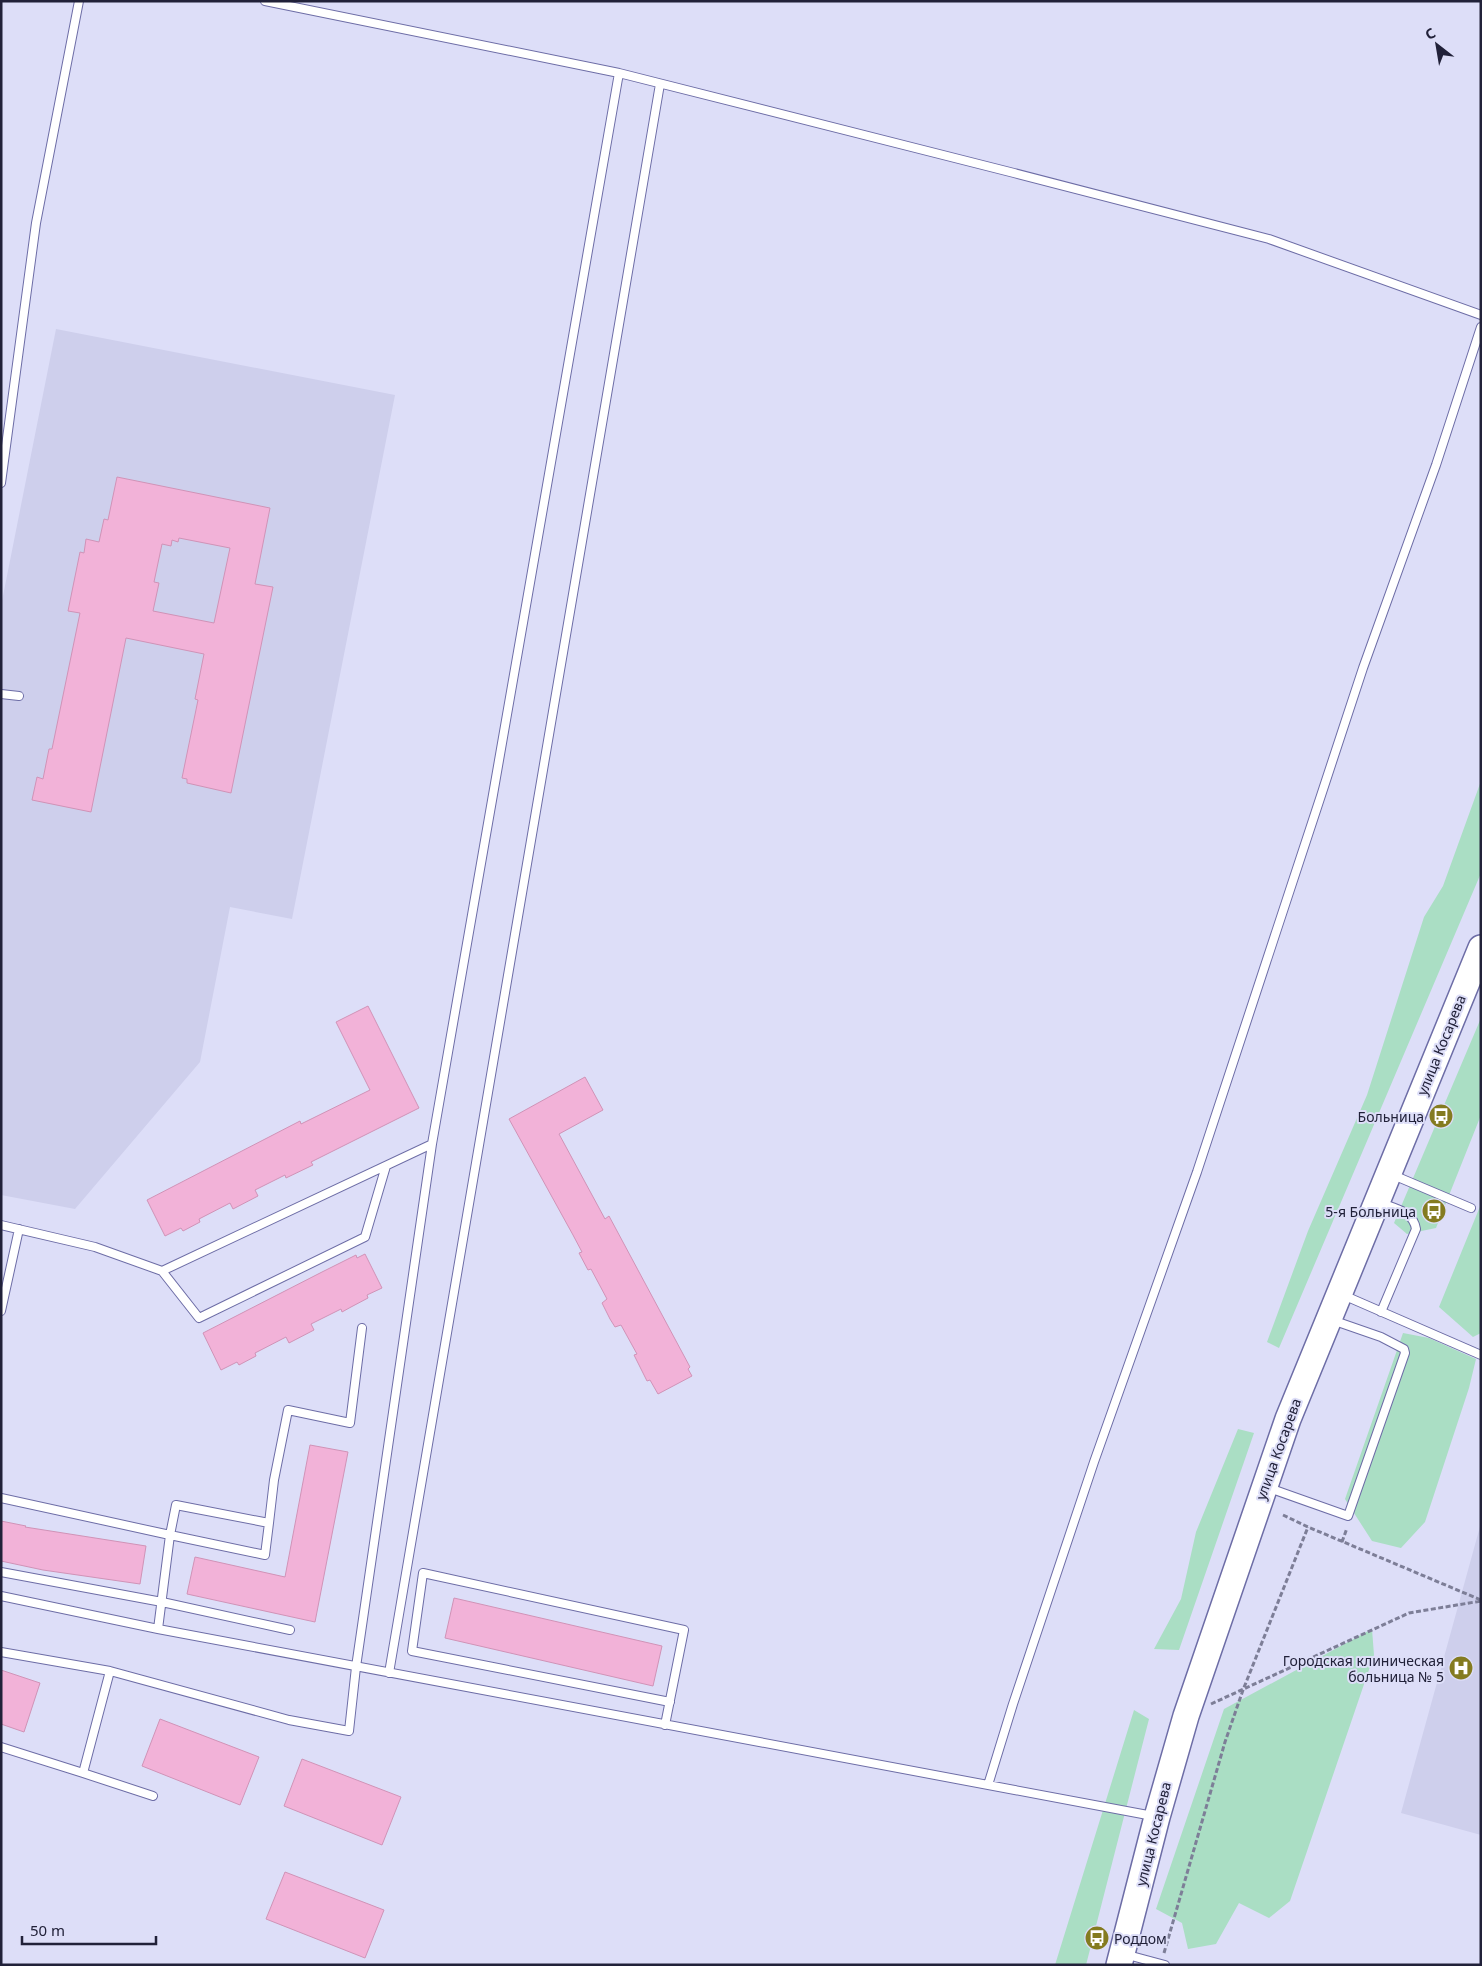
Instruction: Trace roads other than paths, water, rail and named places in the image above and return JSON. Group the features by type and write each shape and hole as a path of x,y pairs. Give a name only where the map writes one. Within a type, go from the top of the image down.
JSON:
{"main road":[{"name":"улица Косарева","path":"1121,1959 1157,1817 1186,1716 1288,1419 1338,1293 1481,948"}],"lane":[{"path":"1,483 36,223 79,1"},
{"path":"265,1 618,73 1269,239 1481,315"},
{"path":"1,1652 110,1671 289,1720 349,1731 356,1666 432,1144 618,73"},
{"path":"389,1673 660,84"},
{"path":"988,1785 1013,1704 1082,1499 1197,1172 1363,668 1436,465 1481,327"},
{"path":"1,694 19,696"},
{"path":"162,1271 432,1144"},
{"path":"1,1225 95,1247 162,1271 199,1318 365,1237 386,1166"},
{"path":"1388,1173 1472,1208"},
{"path":"1377,1201 1408,1214 1414,1221 1416,1229 1381,1312"},
{"path":"1,1311 19,1229"},
{"path":"1338,1293 1481,1355"},
{"path":"1265,1486 1348,1516 1405,1353 1404,1349 1381,1337 1328,1318"},
{"path":"1,1498 265,1555 274,1480 288,1410 350,1423 362,1328"},
{"path":"158,1629 170,1535 176,1505 270,1524"},
{"path":"1,1572 162,1602 290,1630"},
{"path":"665,1725 670,1702 684,1630 423,1573 412,1651 670,1702"},
{"path":"1,1596 158,1629 1157,1817"},
{"path":"83,1772 110,1671"},
{"path":"1,1748 83,1772 153,1796"},
{"path":"1121,1959 1163,1964"}],"place":[{"name":"Больница","path":"1441,1116"},
{"name":"5-я Больница","path":"1434,1211"},
{"name":"Городская клиническая больница № 5","path":"1461,1668"},
{"name":"Роддом","path":"1097,1938"}]}
